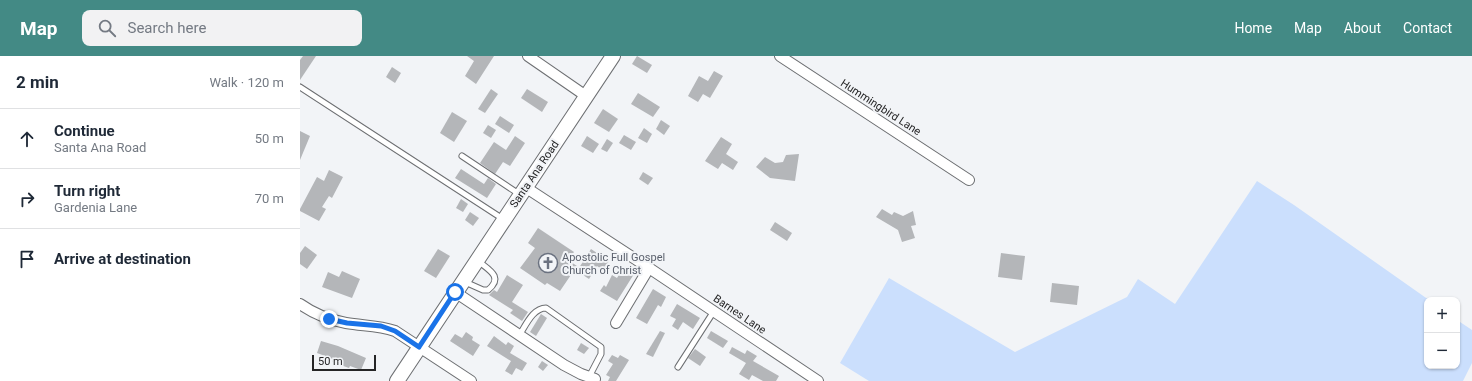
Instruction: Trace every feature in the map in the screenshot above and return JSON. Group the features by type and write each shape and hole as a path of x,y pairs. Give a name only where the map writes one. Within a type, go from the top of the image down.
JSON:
{"street":[{"path":"528,56 586,96"},
{"name":"Santa Ana Road","path":"396,381 613,56"},
{"name":"Hummingbird Lane","path":"780,56 969,180"},
{"name":"Barnes Lane","path":"522,191 649,268 818,381"},
{"path":"616,323 649,268"},
{"path":"458,286 520,334 564,365 592,378"},
{"path":"300,304 308,310 329,319 347,323 381,326 395,331 471,381"}],"lane":[{"path":"300,87 504,220"},
{"path":"462,156 522,191"},
{"path":"458,286 488,290 494,284 494,274 476,260"},
{"path":"520,334 536,310 546,308 601,347 592,378"},
{"path":"678,366 714,311"}],"shaded area":[{"path":"1257,181 1294,205 1425,297 1424,369 1460,369 1460,322 1472,330 1472,363 1463,381 869,381 840,363 889,278 1015,352 1127,297 1138,279 1175,304"}],"building":[{"path":"303,56 316,56 300,80 300,60"},
{"path":"467,56 494,56 476,84 465,76 474,61"},
{"path":"637,56 652,65 647,73 632,64"},
{"path":"392,67 401,73 395,83 386,77"},
{"path":"714,71 723,76 710,98 703,94 698,102 688,96 699,76 708,81"},
{"path":"491,89 498,94 485,113 478,109"},
{"path":"527,89 548,102 542,112 521,98"},
{"path":"638,93 660,107 653,117 631,104"},
{"path":"603,109 618,119 609,132 594,123"},
{"path":"452,112 467,121 454,142 440,133"},
{"path":"500,116 514,125 509,133 495,124"},
{"path":"661,120 670,126 664,135 656,129"},
{"path":"488,125 496,130 491,138 483,133"},
{"path":"644,128 652,134 647,143 638,138"},
{"path":"300,131 310,136 300,160"},
{"path":"624,135 636,142 631,150 619,143"},
{"path":"515,136 525,143 510,166 503,162 495,174 480,163 494,142 506,150"},
{"path":"587,136 599,144 593,153 581,146"},
{"path":"721,137 732,144 726,154 738,162 733,170 722,163 718,169 705,161"},
{"path":"607,139 613,143 607,152 601,149"},
{"path":"799,154 795,181 770,178 756,167 765,157 775,163 783,162 786,155"},
{"path":"461,169 484,184 488,178 496,184 487,198 455,178"},
{"path":"329,170 343,177 332,198 329,196 322,207 326,209 319,221 300,211 300,209 317,177 324,181"},
{"path":"643,172 653,178 648,185 639,179"},
{"path":"461,199 468,204 463,212 456,208"},
{"path":"882,209 892,215 894,212 903,216 913,211 916,225 911,226 915,238 902,242 898,230 876,217"},
{"path":"470,212 479,218 473,226 465,220"},
{"path":"775,222 792,233 787,241 770,230"},
{"name":"Apostolic Full Gospel Church of Christ","path":"538,228 574,252 568,260 577,266 560,291 547,283 545,285 520,268 535,248 528,243"},
{"path":"305,246 317,255 307,269 300,264 300,253"},
{"path":"438,249 450,256 436,278 424,271"},
{"path":"591,249 609,261 603,270 597,266 589,279 577,271"},
{"path":"1001,253 1025,256 1022,280 998,277"},
{"path":"623,268 634,274 617,301 600,291 604,285 606,287 612,275 617,278"},
{"path":"342,271 360,279 352,298 322,287 328,272 339,277"},
{"path":"507,275 523,285 512,302 528,312 522,321 510,313 513,310 489,295 494,290 497,292"},
{"path":"1052,283 1079,286 1077,305 1050,302"},
{"path":"653,289 666,297 661,307 658,305 647,324 636,318"},
{"path":"677,304 700,318 693,329 683,322 678,330 672,326 676,319 670,316"},
{"path":"541,314 547,318 536,336 530,332"},
{"path":"660,331 665,333 653,357 646,354"},
{"path":"711,331 728,341 723,348 707,338"},
{"path":"466,332 473,337 472,340 480,345 473,356 450,341 455,334 462,338"},
{"path":"494,336 506,345 508,342 514,346 510,353 527,363 522,371 516,368 512,375 505,371 511,361 487,346"},
{"path":"321,341 338,346 366,358 361,370 350,366 349,368 332,362 333,359 317,353"},
{"path":"581,343 589,348 584,354 577,350"},
{"path":"732,347 745,354 747,350 757,356 753,361 779,376 776,381 763,381 752,375 749,380 739,374 746,363 729,353"},
{"path":"695,349 706,357 700,366 688,358"},
{"path":"612,355 618,358 620,355 629,360 616,381 608,381 610,377 606,375 613,364 608,361"},
{"path":"542,361 548,365 543,371 538,367"}],"place":[{"name":"Apostolic Full Gospel Church of Christ","path":"548,263"}],"route":[{"path":"329,319 347,323 381,326 395,331 419,347 455,292"}]}
